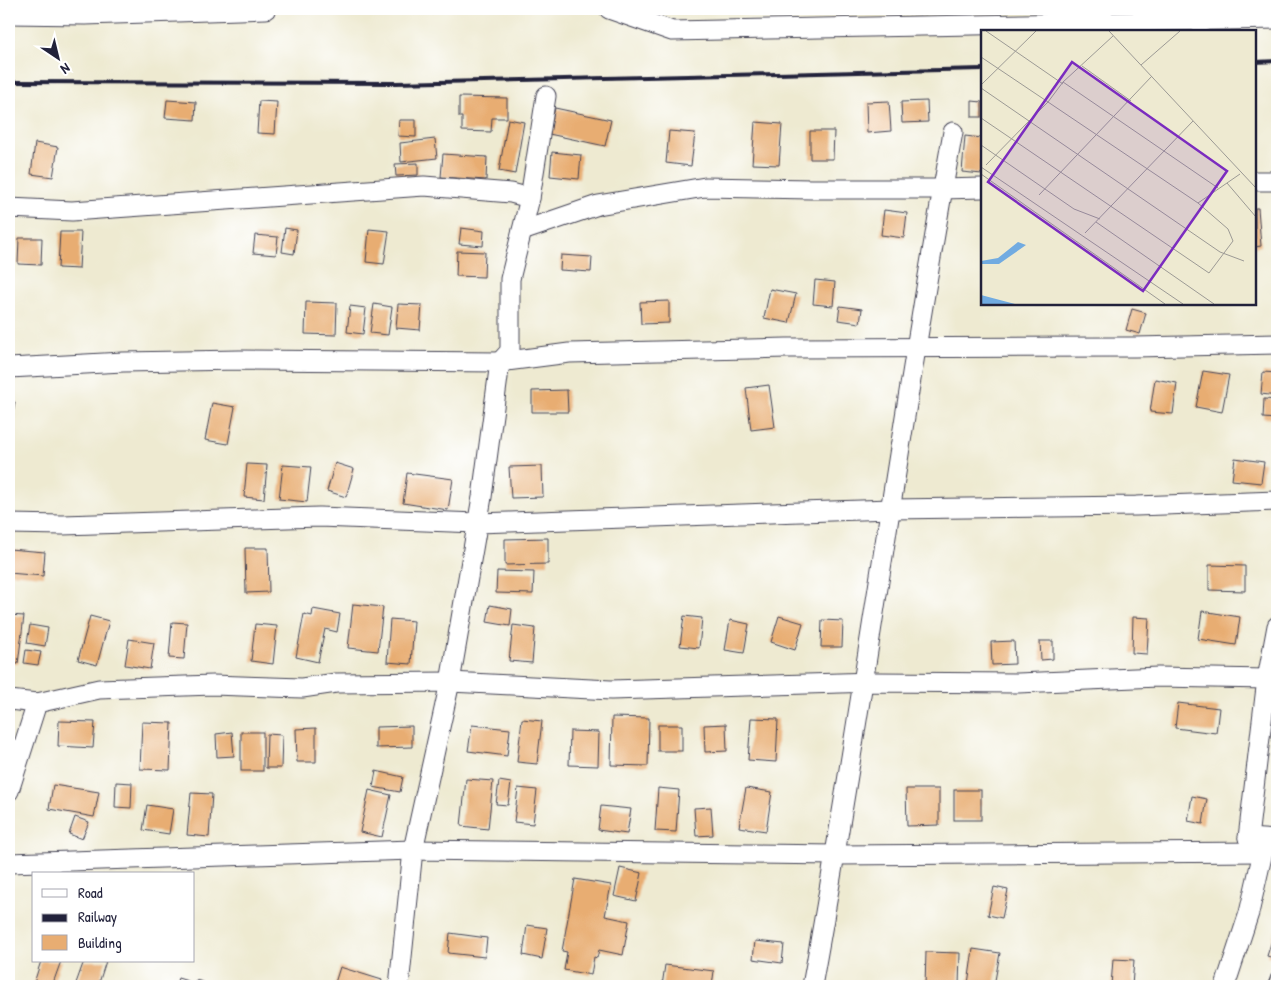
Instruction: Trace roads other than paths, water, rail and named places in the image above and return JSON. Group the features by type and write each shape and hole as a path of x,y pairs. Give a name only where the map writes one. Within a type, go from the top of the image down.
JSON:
{"street":[{"path":"9,14 85,15 266,9"},
{"path":"609,9 672,31 1277,19"},
{"path":"399,986 413,850 450,682 477,523 500,362 510,351 510,279 530,198 546,96"},
{"path":"812,986 836,855 916,348 953,132"},
{"path":"1256,181 1277,181"},
{"path":"9,208 72,211 424,186 511,193 530,198"},
{"path":"522,230 598,205 705,187 981,188"},
{"path":"9,368 123,362 260,359 500,362 569,353 787,348 1135,347 1277,344"},
{"path":"9,524 64,525 319,517 477,523 891,509 1277,502"},
{"path":"1270,846 1248,838 1272,679 1277,626"},
{"path":"9,700 37,703 99,689 213,685 302,688 336,682 450,682 611,690 863,683 1018,683 1158,678 1272,679"},
{"path":"9,790 37,703"},
{"path":"9,863 413,850 836,855 1270,846"},
{"path":"1225,986 1270,846"}],"railway":[{"path":"1256,62 1277,61"},
{"path":"9,82 396,83 981,69"}]}
